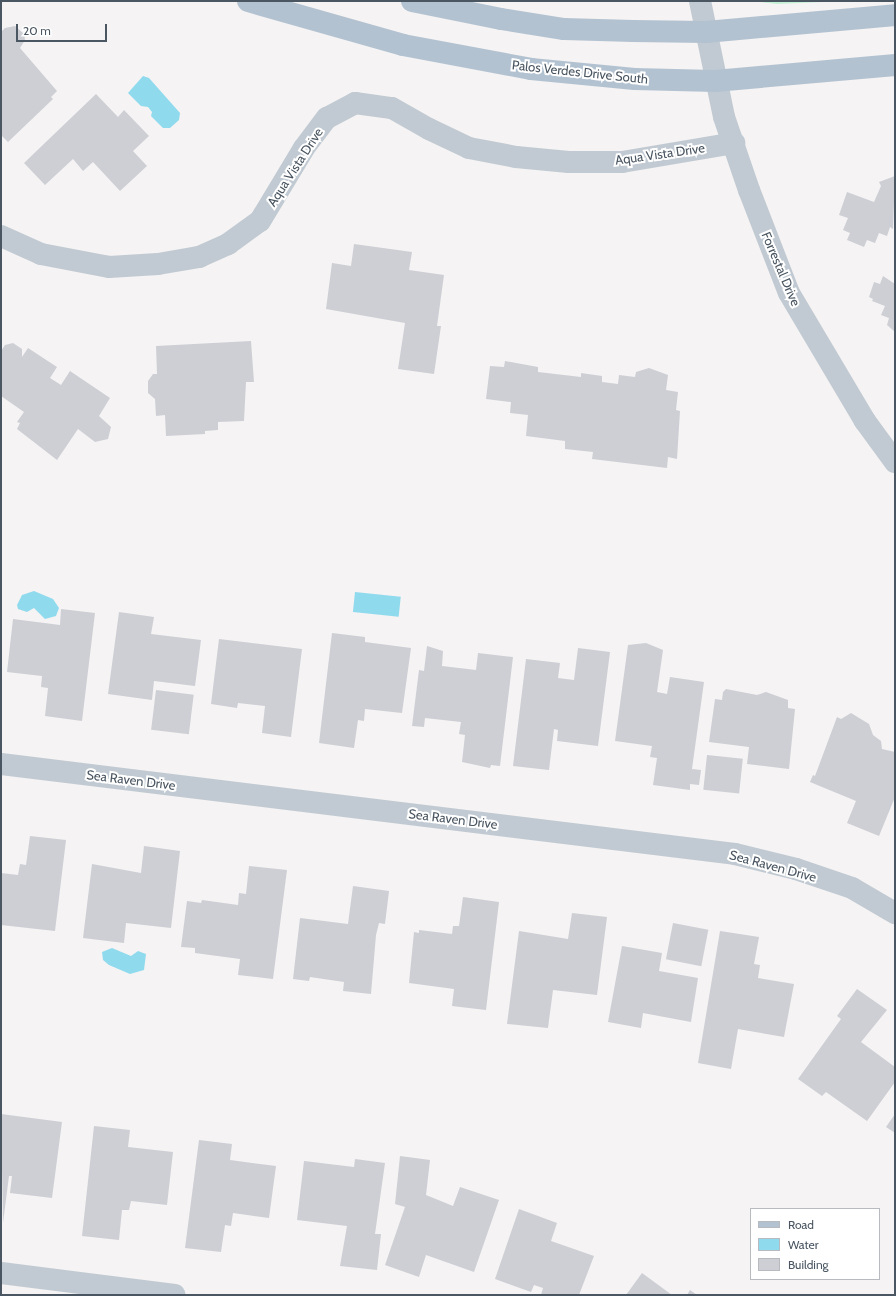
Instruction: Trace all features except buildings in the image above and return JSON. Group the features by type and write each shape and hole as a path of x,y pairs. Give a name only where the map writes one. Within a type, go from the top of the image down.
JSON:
{"main road":[{"name":"Palos Verdes Drive South","path":"248,1 403,45 531,69 635,79 715,81 895,65"},
{"path":"412,1 501,20 564,29 706,32 895,15"}],"street":[{"name":"Forrestal Drive","path":"700,1 715,81 749,190 789,293 865,421 895,462"},
{"name":"Aqua Vista Drive","path":"1,236 41,254 109,267 158,264 199,258 228,244 260,221 304,148 327,118 355,103 392,108 429,129 469,148 516,157 569,162 622,162 734,143"},
{"name":"Sea Raven Drive","path":"1,764 735,854 796,869 852,888 895,912"},
{"path":"1,1273 175,1295"}],"green space":[{"path":"753,1 846,1 777,4"}],"water":[{"path":"143,76 149,78 180,113 179,120 170,128 163,128 151,116 152,112 148,107 141,106 128,93"},
{"path":"34,591 53,599 59,608 56,616 45,619 34,608 27,612 18,609 17,605 22,595"},
{"path":"355,592 401,597 399,617 353,612"},
{"path":"112,948 131,956 138,951 146,954 144,970 130,974 109,965 103,960 102,952"}]}
